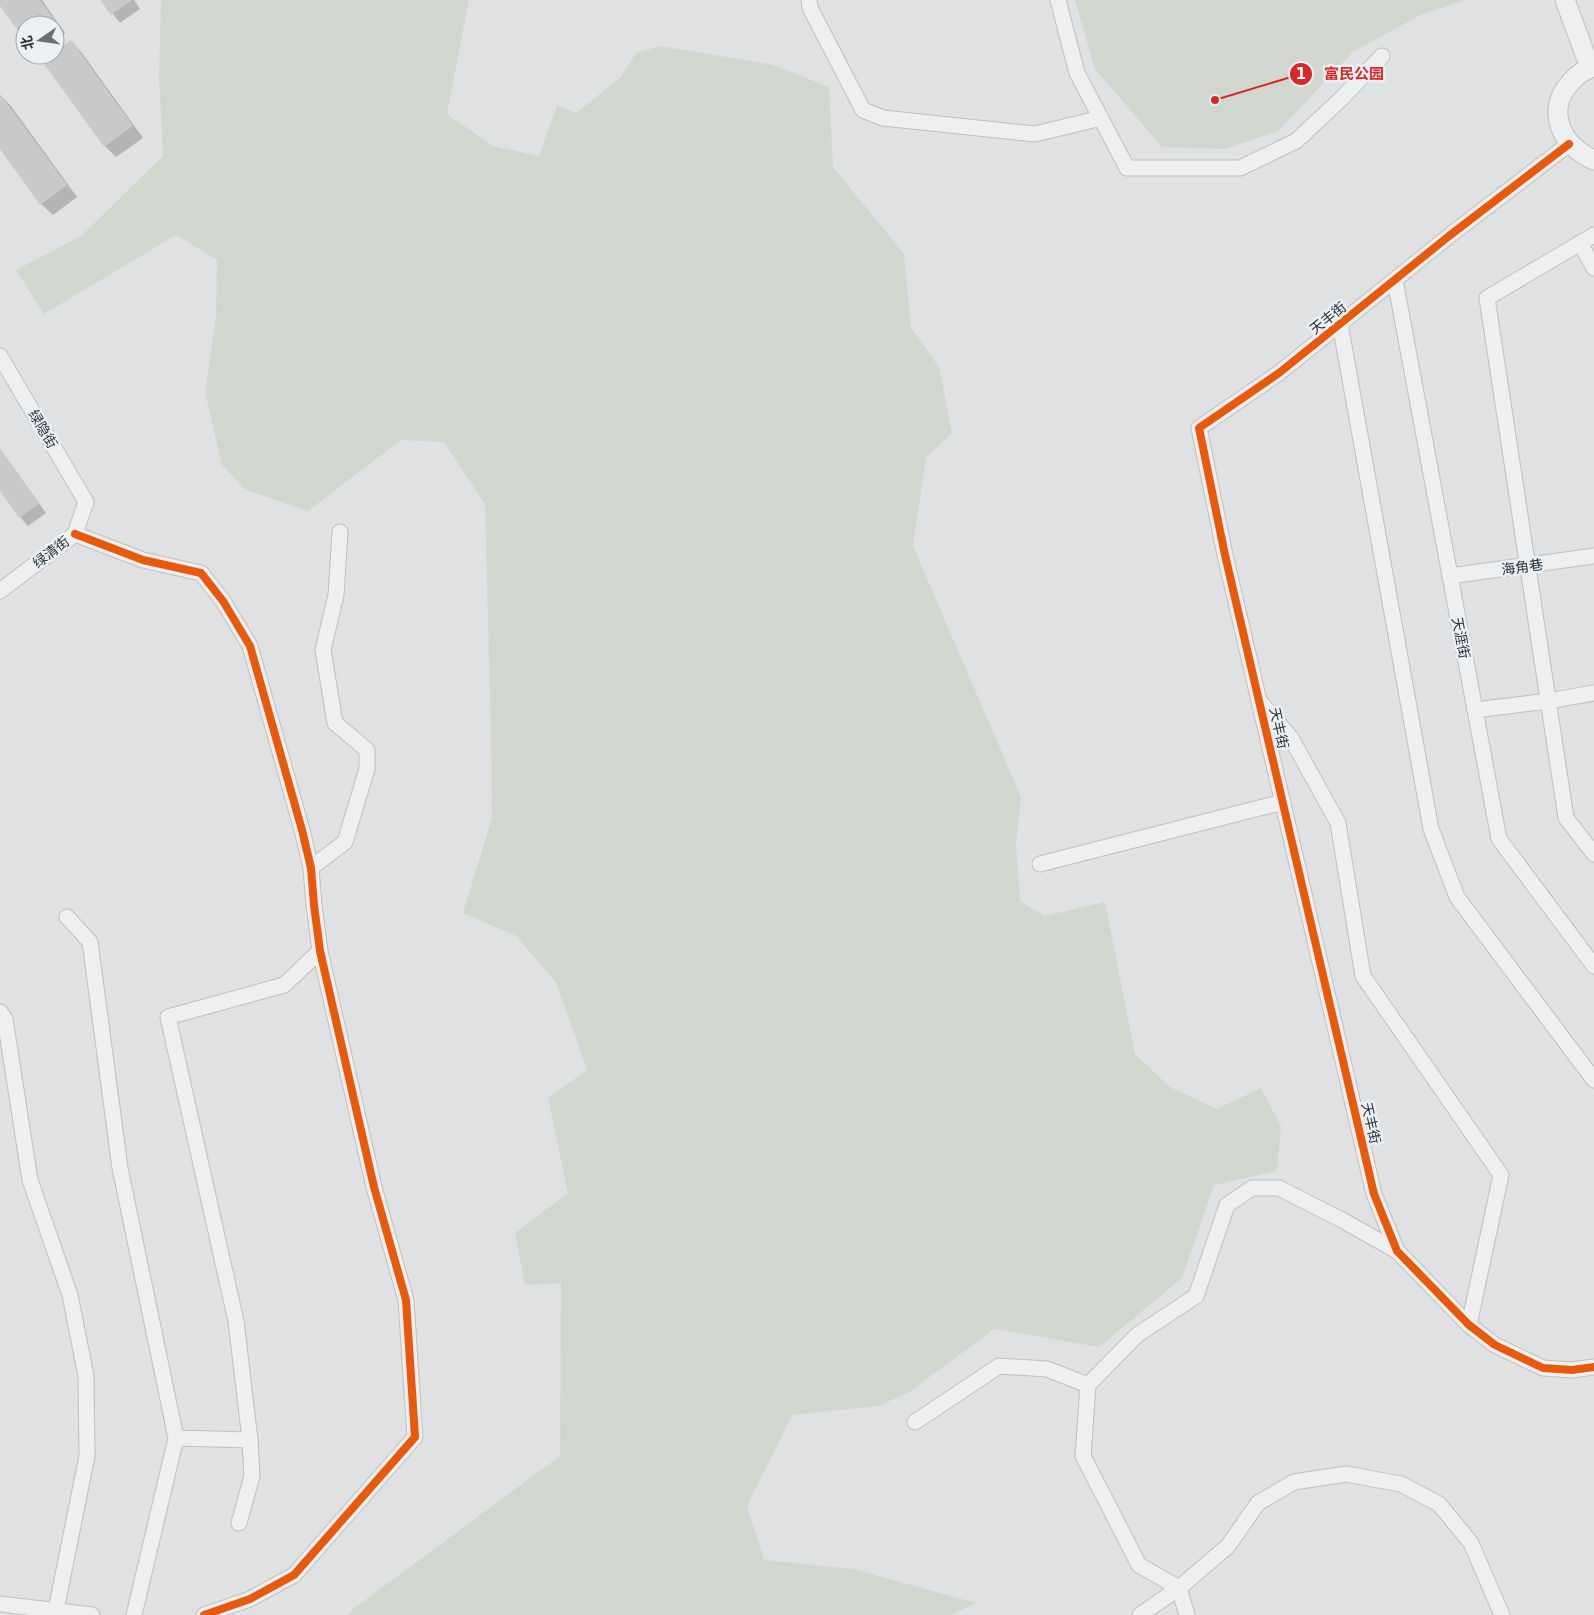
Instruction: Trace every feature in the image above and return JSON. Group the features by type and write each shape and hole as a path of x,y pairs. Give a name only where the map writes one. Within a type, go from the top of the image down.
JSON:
{"street":[{"path":"809,0 810,8 863,110 882,118 1035,134 1101,118"},
{"path":"1058,0 1077,73 1128,168 1240,168 1296,141 1382,56"},
{"path":"1565,0 1592,68 1577,75 1566,86 1560,100 1558,116 1561,131 1569,144 1582,155 1594,160"},
{"name":"天丰街","path":"1569,144 1394,280 1279,373 1199,428 1225,555 1374,1194 1397,1250 1468,1325 1495,1345 1543,1368 1572,1370 1594,1367"},
{"path":"1594,235 1487,298 1566,818 1594,854"},
{"path":"1580,242 1594,268"},
{"name":"天涯街","path":"1394,280 1499,839 1594,966"},
{"path":"1340,324 1431,829 1458,896 1594,1080"},
{"name":"绿隐街","path":"0,356 86,502"},
{"name":"绿清街","path":"0,591 75,534 86,502"},
{"path":"311,868 345,842 367,769 367,750 335,723 323,650 336,595 340,532"},
{"path":"75,534 142,560 201,573 223,601 250,646 311,868 320,951 374,1187 406,1300 415,1437 294,1575 250,1599 204,1615"},
{"name":"海角巷","path":"1450,576 1594,556"},
{"path":"1475,710 1594,693"},
{"path":"1259,701 1291,738 1338,823 1363,976 1501,1174 1468,1325"},
{"path":"1040,864 1283,802"},
{"path":"67,917 90,942 120,1168 176,1438 134,1615"},
{"path":"240,1523 252,1476 250,1440 236,1321 168,1017 284,985 320,951"},
{"path":"0,1012 5,1019 30,1180 70,1294 86,1376 87,1456 55,1613"},
{"path":"1188,1615 1179,1588 1139,1565 1083,1456 1088,1385 1137,1335 1196,1296 1227,1205 1252,1188 1279,1188 1397,1250"},
{"path":"915,1422 999,1366 1047,1369 1088,1385"},
{"path":"176,1438 250,1440"},
{"path":"1140,1615 1179,1588 1228,1546 1258,1504 1294,1482 1346,1474 1401,1484 1439,1504 1471,1543 1502,1615"},
{"path":"0,1604 55,1613 92,1615"}],"shaded area":[{"path":"161,0 469,0 447,114 493,146 539,156 557,105 576,113 621,77 636,53 660,46 774,65 829,87 833,167 904,254 911,328 939,367 952,433 926,457 913,546 1021,797 1016,844 1020,901 1044,916 1105,902 1135,1054 1170,1087 1217,1109 1261,1088 1281,1126 1277,1171 1214,1185 1182,1278 1099,1347 994,1329 908,1393 878,1406 792,1415 747,1506 764,1560 853,1569 976,1603 951,1615 348,1615 353,1609 560,1456 561,1283 525,1285 515,1233 568,1193 548,1098 587,1070 556,982 516,936 463,913 492,818 485,504 444,442 401,440 308,511 246,490 222,465 205,392 216,317 217,260 176,235 44,314 16,270 81,236 163,156 159,78"},
{"path":"1075,0 1465,0 1418,16 1353,52 1278,131 1225,149 1162,147 1095,69"}],"building":[{"path":"0,0 40,0 51,15 15,15 15,26 0,6"},
{"path":"100,0 132,0 111,15"},
{"path":"71,40 133,126 104,147 45,65 65,65 65,44"},
{"path":"0,94 67,185 40,205 0,149"},
{"path":"0,449 39,504 19,518 0,491"}],"cycle path":[{"path":"1569,144 1449,236 1279,373 1199,428 1225,555 1374,1194 1397,1251 1469,1325 1495,1345 1543,1368 1572,1370 1594,1367"},
{"path":"75,534 143,560 201,573 223,601 250,646 302,830 311,868 320,951 374,1187 406,1300 415,1437 294,1575 250,1599 204,1615"}],"place":[{"name":"富民公园","path":"1215,100"}]}
